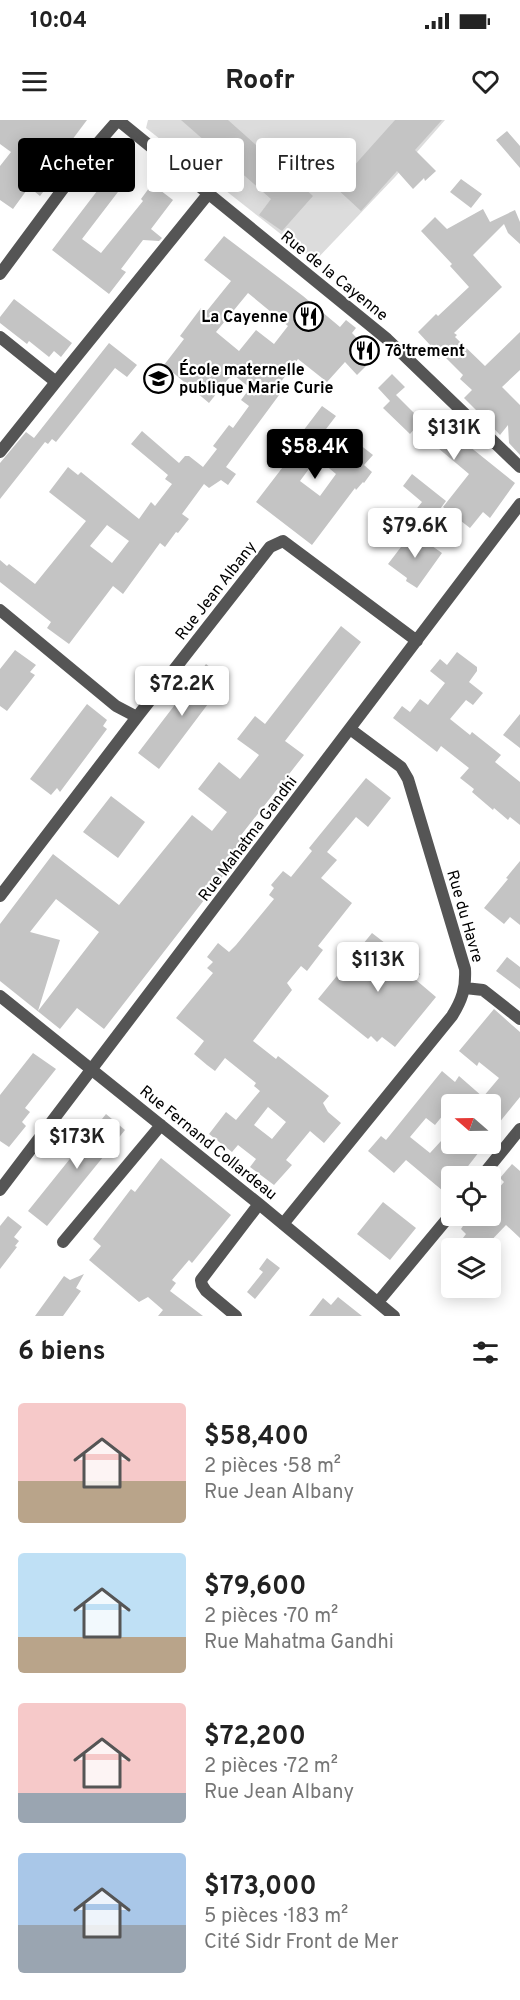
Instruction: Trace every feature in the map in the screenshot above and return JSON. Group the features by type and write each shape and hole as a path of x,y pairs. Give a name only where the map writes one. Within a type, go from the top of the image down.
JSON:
{"street":[{"path":"0,274 118,120"},
{"name":"Rue de la Cayenne","path":"118,120 387,339 520,466"},
{"path":"0,452 209,193"},
{"path":"0,338 56,382"},
{"name":"Rue Mahatma Gandhi","path":"0,1190 520,504"},
{"name":"Rue Jean Albany","path":"137,717 270,547 283,542 417,640"},
{"path":"0,610 116,706 137,717 0,896"},
{"name":"Rue du Havre","path":"284,1224 452,1016 462,1000 465,988 465,969 408,779 401,767 350,729"},
{"path":"465,988 483,990 520,1019"},
{"name":"Rue Fernand Collardeau","path":"0,996 284,1224 394,1316"},
{"path":"63,1242 161,1125"},
{"path":"490,1166 520,1129"},
{"path":"236,1316 206,1291 201,1280 259,1204"},
{"path":"378,1302 441,1226"}],"shaded area":[{"path":"148,120 445,120 395,177 315,261 227,192 244,192 244,138 159,138 146,128"}],"building":[{"path":"0,120 87,120 74,138 18,138 18,192 25,192 13,209 0,200 0,166 11,152 0,144"},
{"path":"181,120 228,120 256,145 256,186 244,175 244,138 202,138"},
{"path":"395,120 442,120 415,150 436,171 425,181 424,178 413,189 397,171 361,211 340,192 356,192 356,164"},
{"path":"507,131 520,146 520,168 496,140"},
{"path":"461,179 482,194 471,208 450,192"},
{"path":"147,191 162,192 173,200 151,229 162,238 159,241 143,240 121,269 126,272 109,294 52,250 96,192 118,192 82,239 101,253 143,201 141,199"},
{"path":"263,192 309,192 313,196 282,231 259,215 271,199"},
{"path":"483,209 490,222 515,210 520,222 520,244 508,233 504,224 473,255 502,287 454,333 457,335 455,337 485,366 520,332 520,370 502,387 520,405 520,455 509,443 508,425 500,435 464,398 472,390 460,379 463,375 443,355 439,359 428,349 431,346 418,332 469,287 450,266 452,264 421,231 435,217 447,229"},
{"path":"224,236 340,327 346,320 356,328 352,333 375,357 357,375 345,362 327,382 298,359 280,383 285,387 226,467 236,474 228,485 221,480 209,488 204,484 182,514 189,519 178,533 176,532 165,547 160,543 123,594 113,586 69,644 47,628 51,622 0,582 0,560 35,584 86,521 49,492 68,467 78,475 81,472 139,519 151,502 155,506 172,484 165,479 168,475 131,444 142,431 179,463 185,456 189,456 203,467 217,449 213,446 229,425 233,428 249,406 241,400 250,388 234,375 228,379 209,403 164,365 184,339 180,336 201,308 206,312 231,281 204,260","holes":["248,293 288,326 274,344 256,330 239,351 216,332","107,525 129,541 112,563 90,546"]},
{"path":"14,299 72,343 61,357 54,351 49,357 29,341 27,344 0,323 0,317"},
{"path":"109,343 137,365 127,377 115,368 56,442 52,439 48,444 45,442 0,499 0,463 26,432 34,438"},
{"path":"392,374 405,387 396,395 422,421 431,413 515,483 490,518 483,512 470,528 443,507 469,474 416,427 410,434 383,408 390,401 378,388"},
{"path":"322,406 336,416 323,433 351,456 359,444 373,455 364,465 372,472 364,483 356,490 355,488 312,545 256,502 289,459 284,456","holes":["317,458 336,474 320,496 300,481"]},
{"path":"412,474 446,501 429,524 414,512 422,502 403,486"},
{"path":"414,530 424,537 422,539 442,553 417,588 388,564"},
{"path":"341,626 361,642 285,741 304,755 238,839 246,846 104,1029 77,1008 60,1029 0,981 0,924 53,854 119,905 192,815 212,831 227,812 198,789 219,762 240,779 259,755 237,739 255,716 265,724","holes":["56,899 99,932 38,1011 60,940 30,932"]},
{"path":"15,650 36,665 30,672 35,675 7,711 0,706 0,669"},
{"path":"457,652 477,667 477,671 469,682 483,693 473,705 466,700 450,719 470,735 472,732 501,755 495,762 520,782 520,825 510,817 508,820 494,808 493,810 472,792 474,789 460,778 469,768 441,746 437,752 393,718 402,706 410,712 420,699 428,705 445,683 430,671 440,659 447,665"},
{"path":"206,664 226,680 159,769 138,753"},
{"path":"87,704 107,720 103,726 107,729 60,792 57,788 51,795 30,779"},
{"path":"520,714 520,748 503,735"},
{"path":"366,778 391,798 368,827 356,817 327,852 337,860 321,878 352,903 318,946 323,950 307,971 301,966 287,983 292,990 253,1041 276,1059 278,1056 329,1096 323,1103 328,1112 341,1123 324,1143 310,1131 286,1160 292,1165 274,1185 250,1167 256,1159 238,1145 232,1152 209,1134 226,1112 236,1120 260,1091 254,1086 256,1083 225,1058 215,1071 207,1065 194,1054 204,1041 176,1018 213,973 207,968 213,962 207,957 218,943 229,952 236,945 274,899 269,895 274,888 271,885 283,871 291,877 312,851 309,848","holes":["268,1107 286,1122 272,1139 254,1125"]},
{"path":"111,796 145,822 118,858 83,832"},
{"path":"520,861 520,925 510,917 504,924 484,908"},
{"path":"372,933 394,950 392,953 420,974 416,980 436,997 395,1047 382,1037 377,1042 371,1036 368,1039 318,999"},
{"path":"507,957 520,967 520,989 496,971"},
{"path":"494,1009 520,1032 520,1097 501,1120 501,1094 486,1094 499,1078 479,1062 477,1066 459,1051"},
{"path":"33,1053 56,1069 25,1108 30,1112 22,1122 26,1126 9,1147 0,1141 0,1095"},
{"path":"442,1071 455,1082 459,1076 480,1094 441,1094 441,1118 435,1125 426,1118 410,1137 430,1153 441,1141 441,1154 477,1154 468,1166 441,1166 441,1189 406,1160 394,1173 368,1151 381,1136 386,1140"},
{"path":"106,1114 125,1130 47,1226 28,1211"},
{"path":"161,1158 231,1215 192,1263 189,1260 172,1280 176,1283 170,1291 203,1316 158,1316 163,1310 148,1297 139,1302 89,1260 101,1246 93,1239 131,1189 135,1192"},
{"path":"512,1164 520,1171 520,1238 506,1225 494,1238 463,1238 466,1234 461,1229 463,1226 501,1226 501,1185 504,1182 501,1177"},
{"path":"383,1202 416,1228 390,1260 357,1234"},
{"path":"8,1216 22,1227 14,1237 19,1241 15,1246 17,1247 0,1269 0,1226"},
{"path":"267,1258 280,1268 255,1299 247,1292 263,1272 259,1269"},
{"path":"84,1274 76,1288 81,1291 63,1316 35,1316 64,1276 70,1280"},
{"path":"338,1297 362,1316 309,1316 323,1298 331,1305"}],"place":[{"name":"La Cayenne","path":"309,316"},
{"name":"7ô'trement","path":"364,350"},
{"name":"École maternelle publique Marie Curie","path":"158,378"}]}
